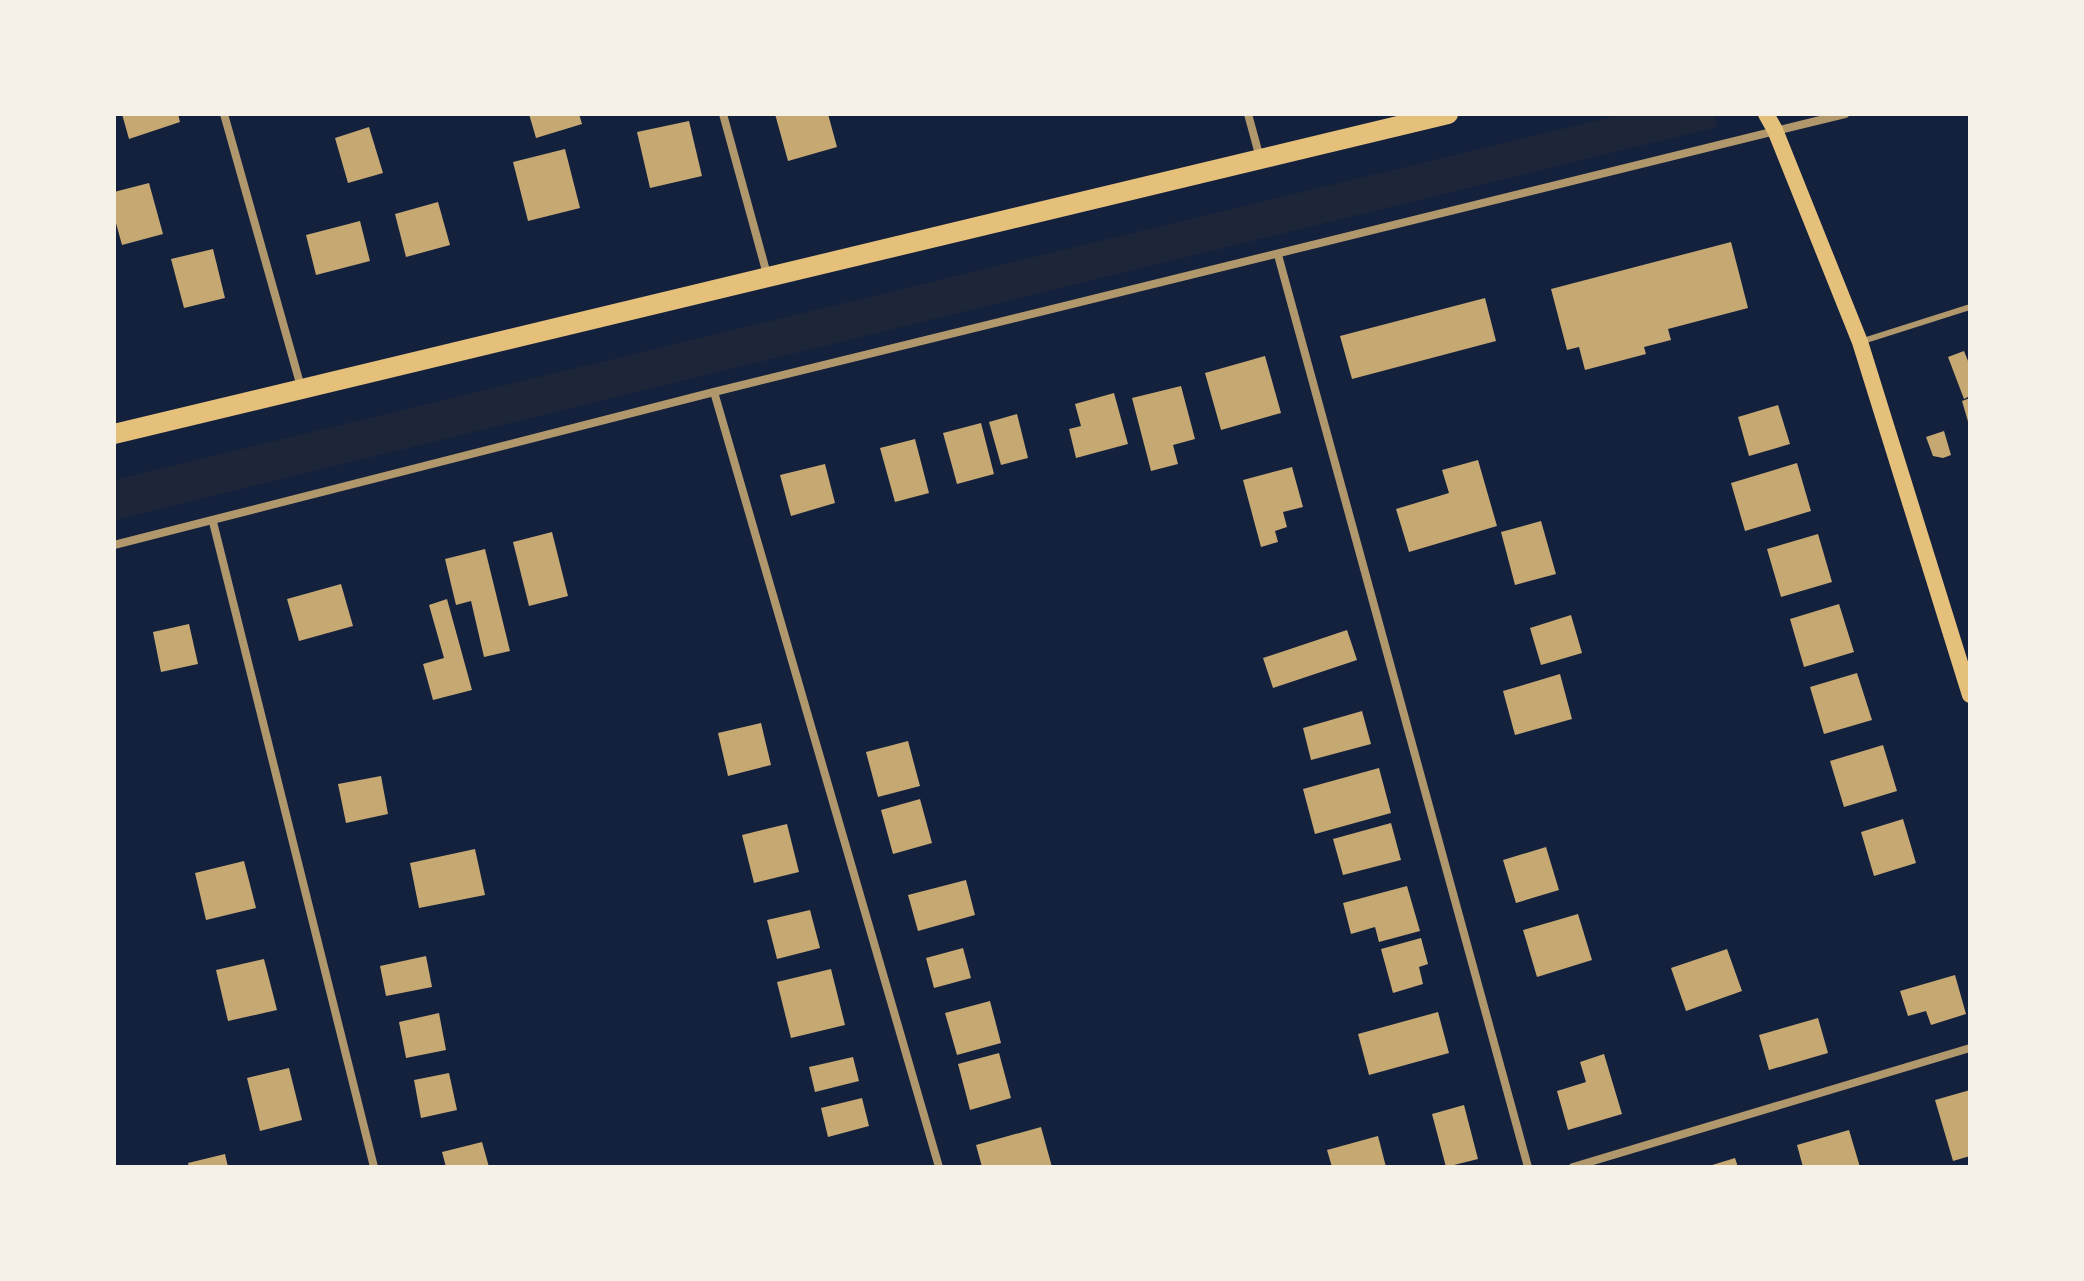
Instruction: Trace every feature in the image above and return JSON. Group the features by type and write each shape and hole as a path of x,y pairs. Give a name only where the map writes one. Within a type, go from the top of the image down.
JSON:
{"main road":[{"path":"114,434 1448,114"},
{"path":"1766,114 1860,342 1970,695"}],"street":[{"path":"224,114 301,387"},
{"path":"723,114 769,279"},
{"path":"1248,114 1261,158"},
{"path":"114,545 714,392 1845,114"},
{"path":"1278,255 1528,1167"},
{"path":"714,392 939,1167"},
{"path":"213,522 374,1167"},
{"path":"1573,1167 1970,1048"}],"lane":[{"path":"1860,342 1970,307"}],"shaded area":[{"path":"1624,114 1714,114 1717,127 114,520 114,480"}],"building":[{"path":"122,114 178,114 180,122 129,139"},
{"path":"529,114 579,114 582,124 536,138"},
{"path":"775,114 828,114 837,147 788,161"},
{"path":"689,121 702,176 650,188 637,132"},
{"path":"369,127 383,173 348,183 335,138"},
{"path":"565,149 580,208 528,221 513,162"},
{"path":"149,183 163,234 122,245 114,216 114,192"},
{"path":"438,202 450,245 406,257 395,214"},
{"path":"360,221 370,261 316,275 306,235"},
{"path":"1731,242 1748,308 1668,329 1671,340 1644,347 1646,354 1585,370 1579,347 1567,350 1551,289"},
{"path":"213,249 225,298 184,308 171,259"},
{"path":"1485,298 1496,341 1352,379 1340,336"},
{"path":"1964,351 1970,366 1970,396 1964,399 1948,357"},
{"path":"1265,356 1281,413 1221,430 1205,373"},
{"path":"1181,386 1195,439 1173,445 1178,464 1151,471 1132,398"},
{"path":"1114,393 1128,444 1076,458 1069,429 1081,426 1075,404"},
{"path":"1970,398 1970,425 1969,425 1962,401"},
{"path":"1778,405 1790,444 1749,456 1738,417"},
{"path":"1017,414 1028,458 1001,465 989,422"},
{"path":"981,423 994,474 957,484 943,433"},
{"path":"1944,431 1951,455 1943,458 1933,456 1926,437"},
{"path":"915,439 929,493 895,502 880,448"},
{"path":"1478,460 1497,526 1409,552 1396,509 1449,493 1442,470"},
{"path":"1797,463 1811,511 1745,531 1731,483"},
{"path":"825,464 835,503 791,516 780,475"},
{"path":"1292,467 1303,507 1283,512 1287,527 1275,531 1278,542 1261,547 1243,480"},
{"path":"1541,521 1556,574 1515,585 1501,532"},
{"path":"552,532 568,596 529,606 513,542"},
{"path":"1818,534 1832,582 1781,597 1767,549"},
{"path":"485,549 510,651 484,657 471,601 456,605 445,559"},
{"path":"341,584 353,626 299,641 287,599"},
{"path":"447,599 472,690 433,700 423,664 444,658 429,605"},
{"path":"1839,604 1854,652 1804,667 1790,619"},
{"path":"1571,615 1582,653 1541,665 1530,628"},
{"path":"189,624 198,664 161,672 153,632"},
{"path":"1347,630 1357,660 1273,688 1263,658"},
{"path":"1857,673 1872,720 1824,734 1810,687"},
{"path":"1560,674 1572,719 1515,735 1503,691"},
{"path":"1362,711 1371,744 1311,760 1303,728"},
{"path":"761,723 771,765 728,776 718,733"},
{"path":"908,741 920,786 878,797 866,752"},
{"path":"1883,745 1897,791 1844,807 1830,761"},
{"path":"1379,768 1391,813 1315,834 1303,789"},
{"path":"381,776 388,814 346,823 338,784"},
{"path":"920,799 932,843 893,854 881,810"},
{"path":"1903,819 1916,863 1874,876 1861,832"},
{"path":"1391,823 1401,860 1343,875 1333,839"},
{"path":"787,824 799,872 754,883 742,835"},
{"path":"1546,847 1559,890 1516,903 1503,860"},
{"path":"475,849 485,895 419,908 410,863"},
{"path":"244,861 256,908 206,920 195,873"},
{"path":"966,880 975,915 918,931 908,895"},
{"path":"1407,886 1420,931 1379,942 1375,927 1351,934 1343,903"},
{"path":"810,910 820,948 777,959 767,920"},
{"path":"1578,914 1592,960 1537,977 1523,930"},
{"path":"1421,938 1428,964 1419,967 1423,984 1393,993 1381,949"},
{"path":"963,948 971,978 934,988 926,958"},
{"path":"1727,949 1742,991 1686,1011 1671,968"},
{"path":"426,956 432,987 386,996 380,966"},
{"path":"264,959 277,1010 228,1021 216,970"},
{"path":"831,969 845,1025 791,1038 777,982"},
{"path":"1955,975 1966,1014 1931,1025 1926,1011 1908,1016 1900,991"},
{"path":"990,1001 1001,1043 957,1055 945,1013"},
{"path":"1438,1012 1449,1053 1369,1075 1358,1034"},
{"path":"439,1013 446,1050 406,1058 399,1022"},
{"path":"1818,1018 1828,1053 1769,1070 1759,1035"},
{"path":"999,1053 1011,1098 970,1110 958,1064"},
{"path":"1604,1054 1622,1114 1568,1130 1557,1091 1586,1082 1580,1062"},
{"path":"853,1057 859,1081 815,1092 809,1067"},
{"path":"289,1068 302,1120 260,1131 247,1078"},
{"path":"449,1073 457,1110 421,1118 414,1080"},
{"path":"1970,1090 1970,1156 1953,1161 1935,1100"},
{"path":"862,1098 869,1126 828,1137 821,1108"},
{"path":"1464,1105 1478,1159 1446,1167 1432,1114"},
{"path":"1041,1127 1052,1167 982,1167 976,1145"},
{"path":"1849,1130 1860,1167 1803,1167 1797,1145"},
{"path":"1378,1136 1386,1167 1332,1167 1327,1150"},
{"path":"482,1142 489,1167 446,1167 442,1152"},
{"path":"225,1154 228,1167 189,1167 188,1163"},
{"path":"1735,1158 1738,1167 1709,1167 1709,1166"}]}
